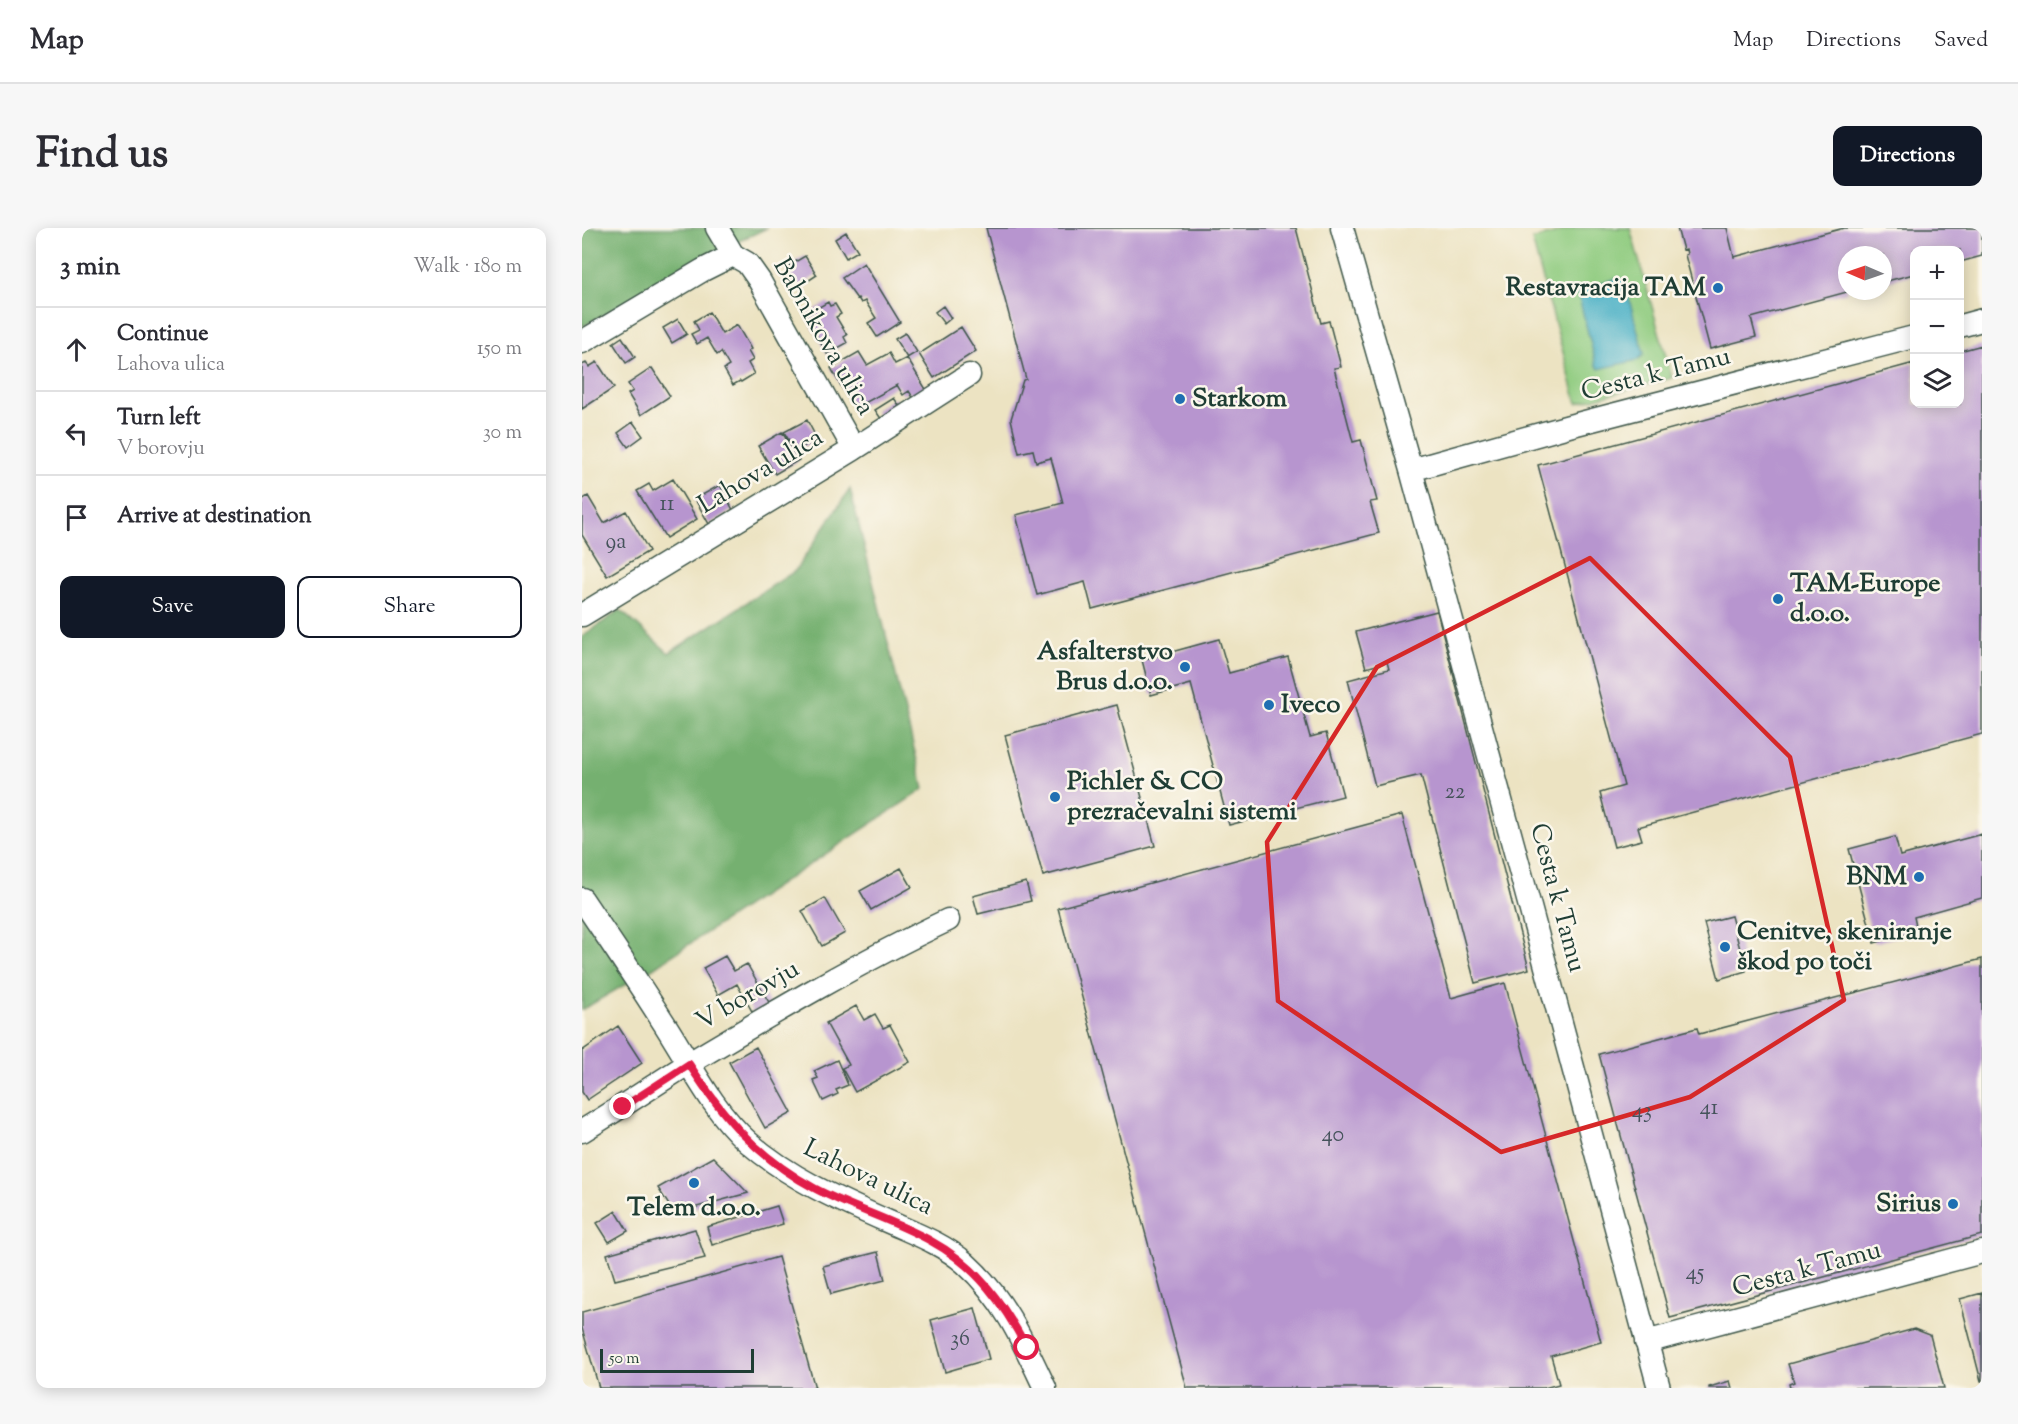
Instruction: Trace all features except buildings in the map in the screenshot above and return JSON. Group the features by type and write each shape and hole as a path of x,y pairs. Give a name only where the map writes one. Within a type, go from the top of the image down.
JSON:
{"street":[{"path":"717,228 733,255"},
{"name":"Cesta k Tamu","path":"1342,228 1411,470 1659,1388"},
{"name":"Babnikova ulica","path":"582,342 703,270 733,255 747,262 759,280 854,449"},
{"path":"1964,325 1982,320"},
{"name":"Cesta k Tamu","path":"1411,470 1569,426 1910,339"},
{"name":"Lahova ulica","path":"582,615 854,449 969,375"},
{"name":"Lahova ulica","path":"582,899 730,1123 748,1142 814,1188 929,1240 964,1263 986,1284 1009,1314 1044,1388"},
{"name":"V borovju","path":"582,1131 689,1064 844,974 948,920"},
{"name":"Cesta k Tamu","path":"1646,1342 1982,1252"}],"highlighted area":[{"path":"1590,558 1790,757 1844,1000 1690,1097 1501,1152 1278,1001 1267,842 1377,667"}],"green space":[{"path":"582,228 767,228 722,249 582,327"},
{"path":"1574,228 1630,228 1672,378 1577,403 1532,240"},
{"path":"850,489 924,789 653,968 582,1010 582,637 620,610 669,653 795,571"}],"water":[{"path":"1619,278 1624,280 1644,354 1638,360 1599,369 1577,290"}],"place":[{"name":"Restavracija TAM","path":"1718,288"},
{"name":"Starkom","path":"1180,399"},
{"name":"TAM-Europe d.o.o.","path":"1778,599"},
{"name":"Asfalterstvo Brus d.o.o.","path":"1185,667"},
{"name":"Iveco","path":"1269,705"},
{"name":"Pichler & CO prezračevalni sistemi","path":"1055,797"},
{"name":"BNM","path":"1919,877"},
{"name":"Cenitve, skeniranje škod po toči","path":"1725,947"},
{"name":"Telem d.o.o.","path":"694,1183"},
{"name":"Sirius","path":"1953,1204"}],"route":[{"path":"623,1107 689,1064 730,1123 748,1142 787,1171 814,1188 929,1240 964,1263 986,1284 1009,1314 1027,1348"}]}
